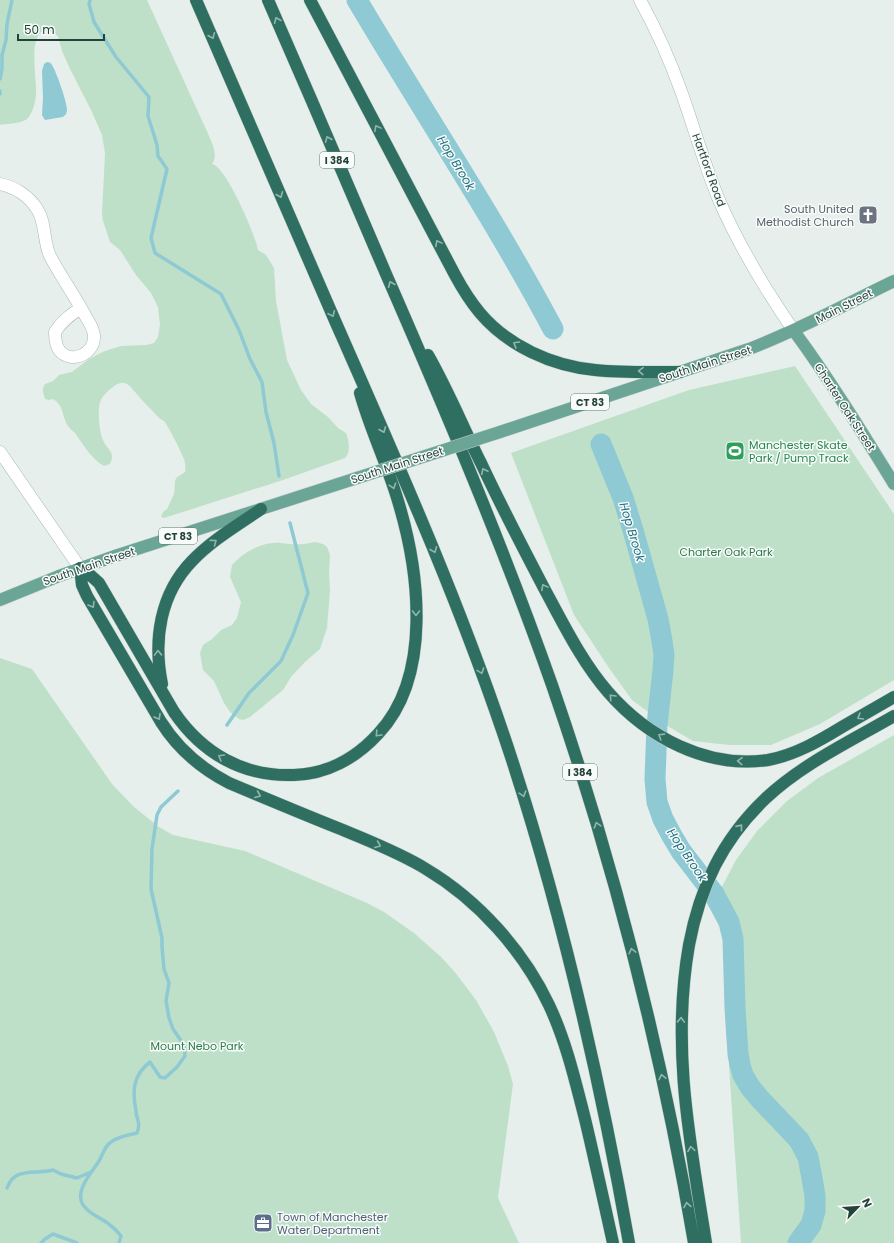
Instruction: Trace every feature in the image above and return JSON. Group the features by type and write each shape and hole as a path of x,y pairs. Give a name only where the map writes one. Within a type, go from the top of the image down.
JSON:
{"highway":[{"path":"196,0 424,525 489,695 522,792 548,882 581,1010 609,1134 629,1243"},
{"name":"I 384","path":"268,0 454,432 514,582 552,686 588,794 615,888 643,996 672,1122 694,1243"},
{"path":"310,0 455,275 468,297 487,322 516,344 561,364 595,370 680,372"},
{"path":"406,320 445,385 505,514 578,648 608,692 641,722 664,738 681,747 704,755 733,760 752,761 778,758 812,744 894,697"},
{"path":"80,568 94,578 104,590 169,704 180,719 200,742 218,755 232,763 263,773 284,775 304,774 335,766 366,746 378,735 399,705 408,680 414,650 416,615 414,575 408,538 398,500 365,410 351,356"},
{"path":"169,704 160,678 158,644 162,615 172,590 184,570 200,553 261,509"},
{"path":"80,568 82,586 160,722 174,741 190,758 208,771 229,783 391,850 426,868 453,887 478,909 492,923 515,951 532,975 544,996 566,1048 613,1243"},
{"path":"706,1243 689,1138 681,1050 685,975 692,930 699,903 707,882 727,844 758,806 775,790 801,771 894,716"}],"main road":[{"name":"Hartford Road","path":"640,0 663,47 680,89 711,180 733,231 759,278 794,331"},
{"path":"0,184 6,185 24,194 37,208 50,255 81,308"},
{"name":"Main Street","path":"794,331 894,280"},
{"name":"South Main Street","path":"0,600 80,568 500,432 749,349 794,331"},
{"name":"Charter Oak Street","path":"794,331 829,381 894,484"},
{"path":"0,452 80,568"}],"green space":[{"path":"0,0 147,0 214,148 215,158 212,164 225,176 240,202 258,250 266,255 274,268 276,301 287,360 301,390 311,404 328,417 338,428 346,433 349,443 349,450 345,458 283,480 164,518 161,517 163,512 167,509 174,494 176,478 185,472 184,459 164,421 159,418 128,384 121,383 111,388 100,403 100,431 112,456 110,464 104,466 92,456 66,423 59,404 53,399 45,399 43,388 45,384 53,381 59,375 72,372 89,359 105,351 121,346 146,345 154,343 158,337 160,325 158,307 151,293 136,275 120,250 110,242 102,214 105,153 102,135 62,51 58,36 47,31 40,33 36,40 34,62 36,96 31,113 25,120 0,125"},
{"name":"Charter Oak Park","path":"795,366 894,514 894,680 820,724 771,745 729,745 693,741 669,727 632,700 574,615 511,453 689,390"},
{"path":"315,542 323,544 327,547 330,555 330,591 327,628 320,649 291,677 283,690 250,717 243,720 239,719 230,712 224,703 214,681 203,670 200,653 203,645 221,630 232,625 237,618 241,602 230,577 232,565 254,548 267,544 306,544"},
{"name":"Mount Nebo Park","path":"0,658 32,669 112,784 134,807 159,827 173,835 245,851 367,903 384,912 414,933 454,971 476,1000 494,1032 508,1066 513,1084 498,1198 519,1243 0,1243"},
{"path":"894,735 894,1243 741,1243 729,1066 733,1013 731,946 716,898 736,860 757,831 787,801 818,778"}],"water":[{"path":"47,62 51,64 56,74 64,95 67,111 63,117 45,120 42,115 42,71 44,64"}],"waterway":[{"path":"0,79 2,55 6,40 7,24 12,0"},
{"path":"90,0 89,4 94,22 116,57 149,97 148,116 157,145 158,156 167,169 151,238 155,253 221,294 262,382 266,412 274,443 279,476"},
{"name":"Hop Brook","path":"357,0 482,204 553,329"},
{"name":"Hop Brook","path":"601,444 623,498 633,530 658,619 662,641 664,655 657,725 655,779 657,802 663,819 672,836 681,851 714,894 729,922 733,939 738,1054 743,1075 750,1087 760,1099 799,1140 808,1157 815,1196 815,1211 811,1225 798,1243"},
{"path":"227,725 249,693 281,661 293,635 308,593 290,523"},
{"path":"119,1243 121,1236 107,1222 86,1209 81,1200 81,1194 82,1188 88,1176 99,1161 105,1148 120,1137 137,1133 139,1124 136,1115 134,1090 140,1072 150,1062 160,1077 165,1078 177,1067 185,1056 184,1045 173,1029 169,1018 166,1001 169,983 164,969 162,938 151,889 152,849 157,815 161,807 178,791"},
{"path":"7,1188 11,1181 20,1174 53,1170 61,1174 77,1178 91,1172"},
{"path":"41,1243 53,1234 77,1243"}],"place":[{"name":"South United Methodist Church","path":"868,215"},
{"name":"Manchester Skate Park / Pump Track","path":"735,451"},
{"name":"Town of Manchester Water Department","path":"263,1223"}]}
